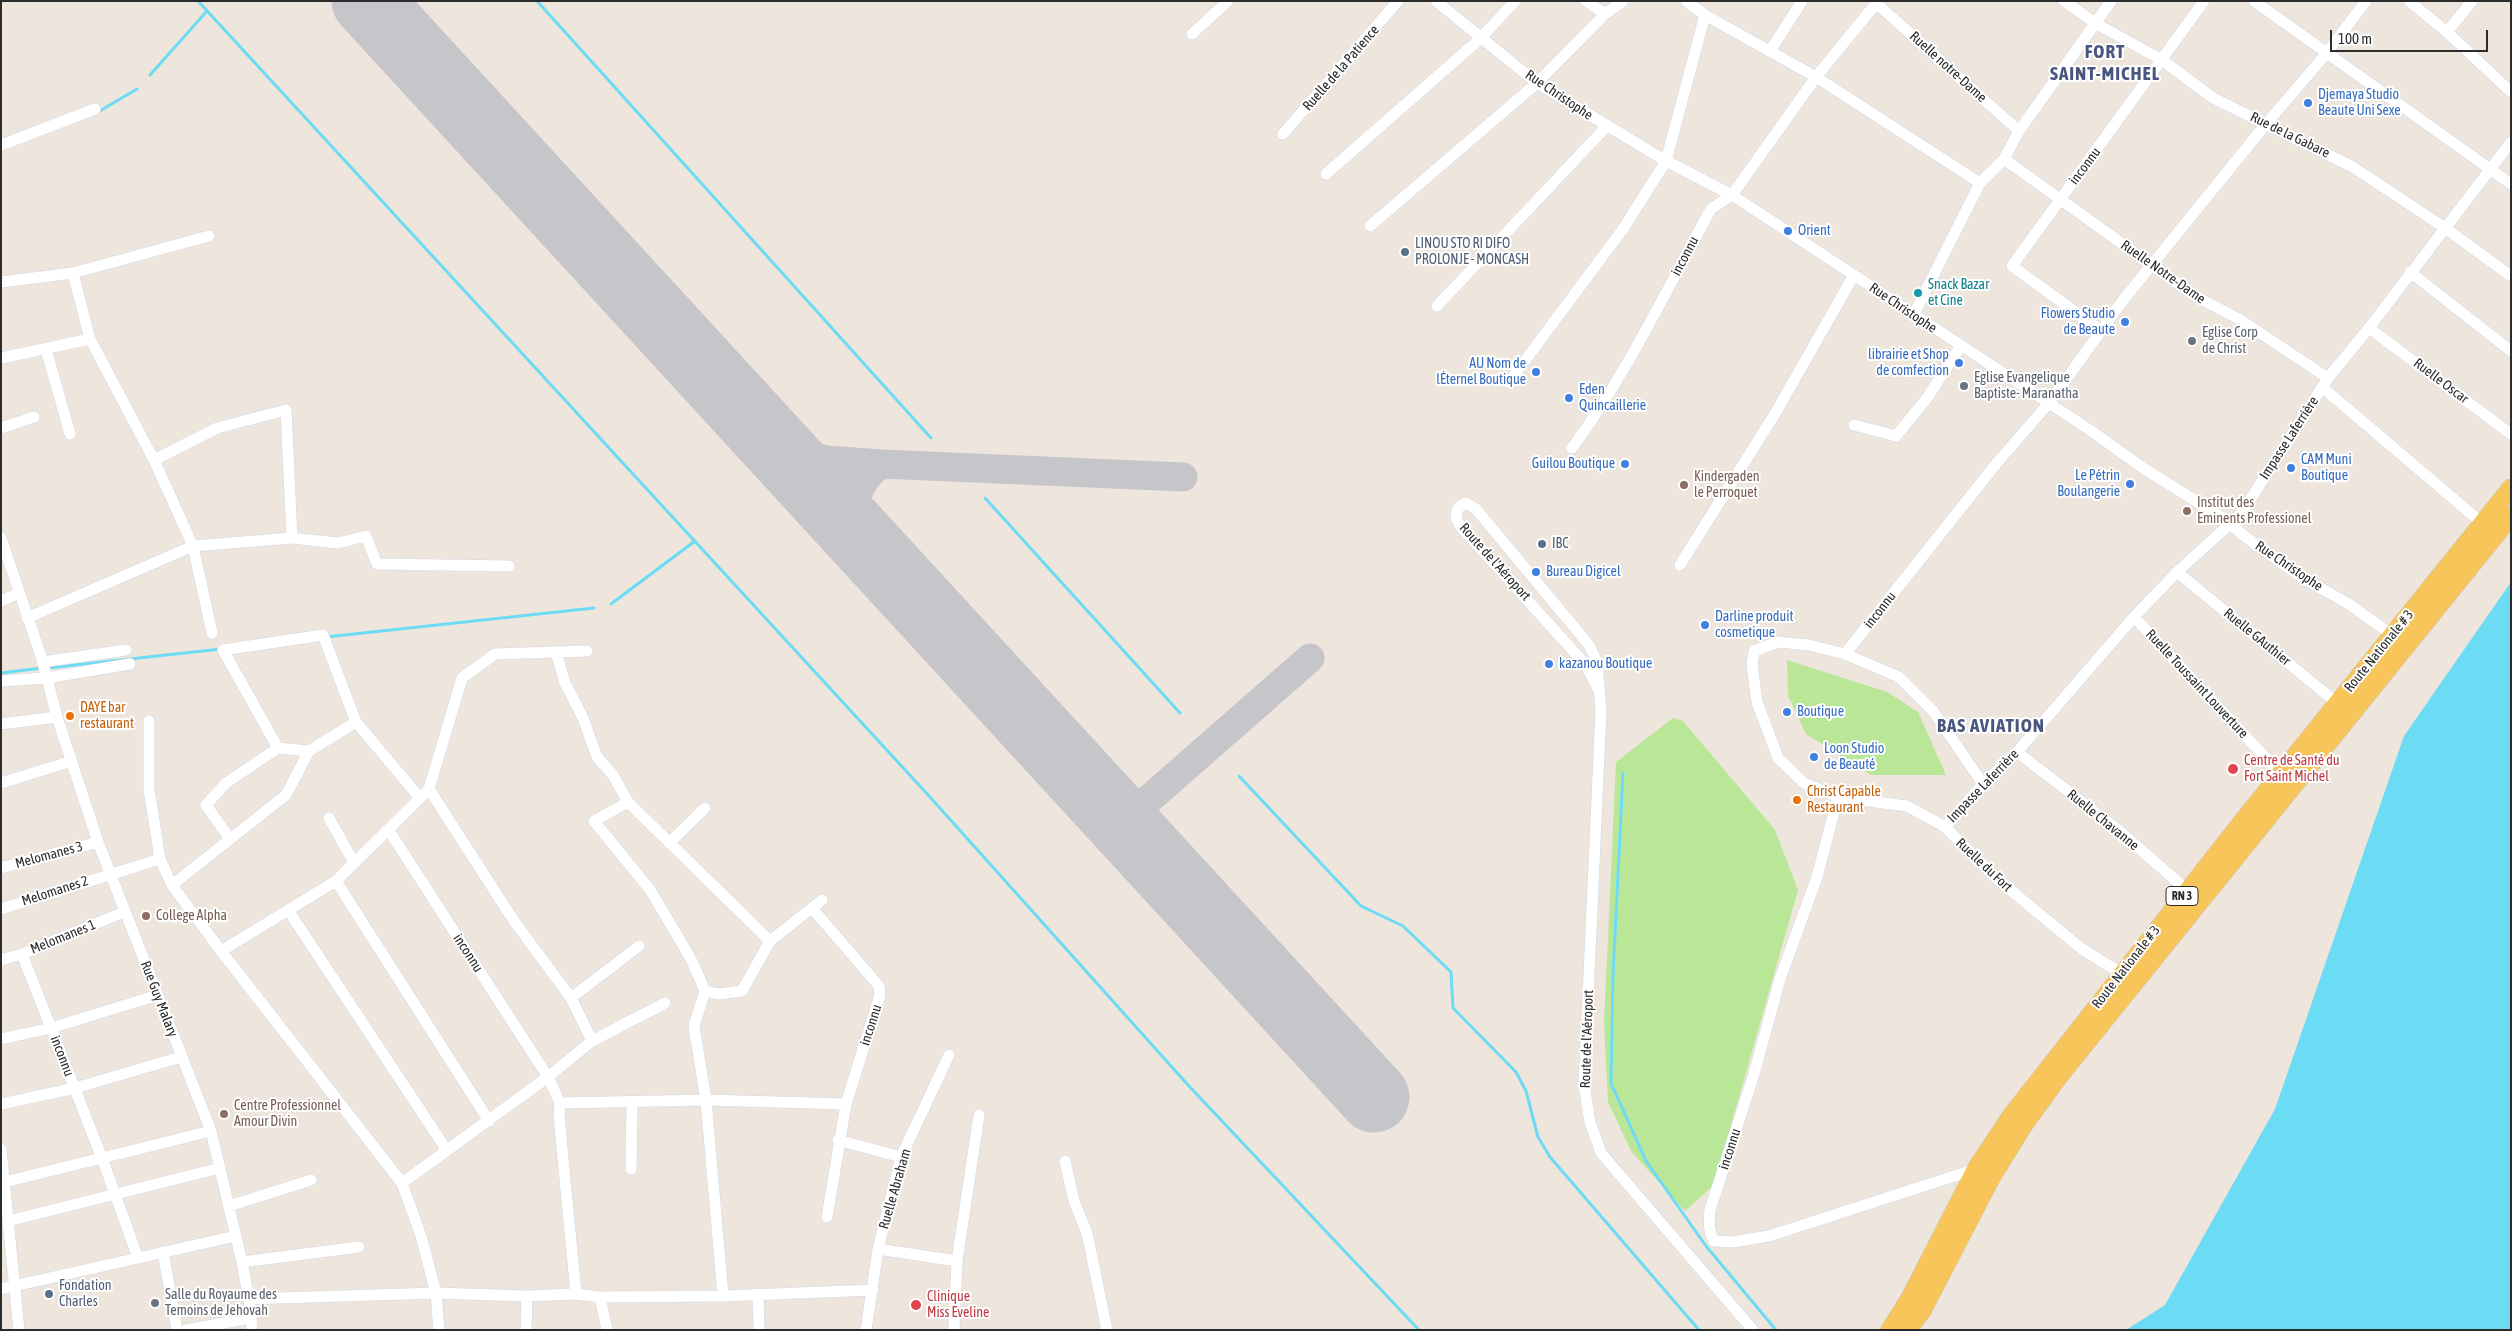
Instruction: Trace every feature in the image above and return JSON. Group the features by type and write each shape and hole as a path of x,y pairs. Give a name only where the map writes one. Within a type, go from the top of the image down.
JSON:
{"main road":[{"name":"Route Nationale # 3","path":"1907,1330 1922,1311 1990,1178 2187,890 2511,488"},
{"name":"Route Nationale # 3","path":"1890,1330 1918,1282 1976,1169 2011,1116 2128,977 2262,826 2511,516"},
{"path":"2248,813 2262,826"}],"street":[{"path":"1192,34 1228,1"},
{"name":"Ruelle de la Patience","path":"1283,134 1398,1"},
{"name":"Rue Christophe","path":"1436,1 1537,83 1666,161 1732,195 1914,314 1960,347 2049,403 2143,468 2230,523 2243,535 2304,579 2349,604 2392,635"},
{"path":"1326,174 1481,38 1515,1"},
{"path":"1586,1 1605,14"},
{"path":"1370,226 1537,83 1605,14 1624,1"},
{"path":"1686,1 1705,15 1816,77 1980,183"},
{"path":"1770,51 1802,1"},
{"name":"Rue de la Gabare","path":"2064,1 2095,23 2162,60 2213,98 2353,167 2445,228 2511,276"},
{"path":"1914,314 1980,183 2004,158 2019,131 2111,1"},
{"name":"inconnu","path":"2100,330 2012,266 2204,1"},
{"path":"2254,1 2511,184"},
{"name":"inconnu","path":"1846,654 1996,464 2049,403 2100,330 2266,124 2326,54 2366,1"},
{"path":"2409,1 2447,32 2511,92"},
{"path":"2447,32 2472,1"},
{"name":"inconnu","path":"1572,448 1603,406 1628,364 1710,209 1732,195 1816,77 1877,2"},
{"name":"Ruelle notre-Dame","path":"1877,2 2019,131"},
{"path":"1509,382 1623,229 1666,161 1705,15"},
{"path":"1,145 94,109"},
{"path":"1437,306 1607,126"},
{"name":"Impasse Laferrière","path":"1945,827 1983,784 2017,752 2134,617 2177,572 2241,514 2325,382 2369,328 2511,142"},
{"name":"Ruelle Notre-Dame","path":"2004,158 2195,296 2239,319 2325,382 2482,522"},
{"path":"1,282 73,273 208,236"},
{"path":"2410,272 2511,351"},
{"path":"73,273 90,339 154,460 193,546 212,633"},
{"path":"1680,566 1776,412 1854,275"},
{"name":"Ruelle Oscar","path":"2369,328 2511,434"},
{"path":"1,358 90,339"},
{"path":"1854,425 1890,436 1901,433 1960,347"},
{"path":"46,349 70,434"},
{"path":"154,460 217,428 286,410 292,538"},
{"path":"1,428 34,418"},
{"name":"Route de l'Aéroport","path":"1598,689 1586,665 1462,528 1456,516 1456,509 1460,505 1466,503 1476,509 1589,645 1597,662 1601,710 1584,1085 1590,1122 1601,1152 1753,1330"},
{"path":"27,618 193,546 292,538 338,543 366,536 377,564 509,566"},
{"name":"Rue Guy Malary","path":"1,538 98,842 211,1131 242,1262 249,1299 252,1330"},
{"name":"Ruelle GAuthier","path":"2177,572 2337,703"},
{"path":"1,601 19,593"},
{"name":"Ruelle Toussaint Louverture","path":"2134,617 2280,773"},
{"path":"278,748 223,650 323,635 356,722 420,798"},
{"name":"Ruelle du Fort","path":"1983,784 1933,711 1900,677 1846,654 1809,645 1778,642 1754,651 1752,664 1757,702 1778,758 1804,783 1838,797 1907,806 1945,827 1995,877 2030,906 2082,948 2128,977"},
{"path":"1,681 126,650"},
{"path":"220,952 336,880 429,789 462,678 495,654 587,651"},
{"path":"556,652 565,683 582,718 597,757 613,776 628,802 770,941"},
{"path":"44,669 130,664"},
{"path":"1,724 57,717"},
{"path":"149,721 149,789 160,859 172,885 220,952 402,1183 421,1236 436,1293 439,1330"},
{"path":"172,885 286,795 309,751 356,722"},
{"path":"230,839 206,805 226,783 278,748 309,751"},
{"name":"Ruelle Chavanne","path":"2017,752 2117,829 2187,890"},
{"path":"1,783 72,761"},
{"path":"429,789 514,921 571,998 592,1041"},
{"name":"inconnu","path":"1838,797 1817,877 1780,979 1754,1074 1710,1210 1708,1227 1714,1241 1733,1242 1769,1236 1976,1169"},
{"path":"628,802 594,821 651,891 692,962 705,991 694,1026 706,1100 723,1296"},
{"path":"669,843 705,808"},
{"path":"328,818 354,863"},
{"name":"inconnu","path":"388,829 548,1077 560,1103 559,1116 576,1294"},
{"name":"Melomanes 3","path":"1,868 98,842"},
{"name":"Melomanes 2","path":"1,909 160,859"},
{"path":"336,880 489,1121"},
{"path":"705,991 718,994 742,991 770,941 822,900"},
{"name":"inconnu","path":"812,908 878,986 880,995 846,1104 838,1140 827,1217"},
{"path":"288,910 446,1149"},
{"name":"Melomanes 1","path":"1,960 22,954 124,912"},
{"path":"571,998 639,946"},
{"name":"inconnu","path":"22,954 102,1158 138,1258"},
{"path":"1,1040 51,1028 158,995"},
{"path":"402,1183 446,1149 489,1121 548,1077 592,1041 665,1003"},
{"name":"Ruelle Abraham","path":"866,1330 878,1249 901,1157 949,1055"},
{"path":"1,1104 74,1088 181,1057"},
{"path":"560,1103 706,1100 846,1104"},
{"path":"631,1169 632,1102"},
{"path":"954,1330 957,1261 979,1115"},
{"path":"3,1182 211,1131"},
{"path":"838,1140 901,1157"},
{"path":"1,1149 19,1330"},
{"path":"1065,1161 1074,1200 1087,1233 1107,1330"},
{"path":"8,1221 220,1168"},
{"path":"230,1206 311,1180"},
{"path":"1,1289 236,1236"},
{"path":"242,1262 359,1247"},
{"path":"878,1249 957,1261"},
{"path":"164,1252 177,1330"},
{"path":"249,1299 436,1293 527,1296 576,1294 600,1297 723,1296 873,1290"},
{"path":"758,1294 759,1330"},
{"path":"526,1330 527,1296"},
{"path":"600,1297 607,1330"},
{"path":"186,1330 251,1318"}],"green space":[{"path":"1787,660 1887,692 1918,712 1946,775 1871,775 1806,734 1788,695"},
{"path":"1673,718 1683,721 1775,830 1798,890 1714,1185 1685,1211 1631,1151 1608,1102 1604,1024 1616,762"}],"water":[{"path":"2511,582 2511,1330 2126,1330 2165,1305 2275,1109 2404,736"}],"waterway":[{"path":"198,1 930,797 1188,1085 1419,1330"},
{"path":"537,1 931,438"},
{"path":"150,75 207,11"},
{"path":"98,112 137,89"},
{"path":"985,498 1180,713"},
{"path":"611,604 695,541"},
{"path":"326,637 594,608"},
{"path":"48,668 221,649"},
{"path":"1,673 42,668"},
{"path":"1623,773 1613,975 1611,1083 1646,1161 1706,1246 1776,1330"},
{"path":"1239,776 1361,906 1403,926 1451,972 1453,1008 1516,1072 1526,1091 1538,1137 1550,1157 1699,1330"}],"taxiway":[{"path":"777,447 826,460 1183,477"},
{"path":"856,533 855,513 861,486 866,478 881,464"},
{"path":"1145,848 1139,818 1148,800 1310,658"},
{"path":"1099,798 1125,808 1148,800"}],"runway":[{"path":"367,1 1374,1097"}],"place":[{"name":"Djemaya Studio Beaute Uni Sexe","path":"2308,103"},
{"name":"Orient","path":"1788,231"},
{"name":"LINOU STO RI DIFO PROLONJE - MONCASH","path":"1405,252"},
{"name":"Snack Bazar et Cine","path":"1918,293"},
{"name":"Flowers Studio de Beaute","path":"2125,322"},
{"name":"Eglise Corp de Christ","path":"2192,341"},
{"name":"librairie et Shop de comfection","path":"1959,363"},
{"name":"AU Nom de lÉternel Boutique","path":"1536,372"},
{"name":"Eglise Evangelique Baptiste- Maranatha","path":"1964,386"},
{"name":"Eden Quincaillerie","path":"1569,398"},
{"name":"Guilou Boutique","path":"1625,464"},
{"name":"CAM Muni Boutique","path":"2291,468"},
{"name":"Le Pétrin Boulangerie","path":"2130,484"},
{"name":"Kindergaden le Perroquet","path":"1684,485"},
{"name":"Institut des Eminents Professionel","path":"2187,511"},
{"name":"IBC","path":"1542,544"},
{"name":"Bureau Digicel","path":"1536,572"},
{"name":"Darline produit cosmetique","path":"1705,625"},
{"name":"kazanou Boutique","path":"1549,664"},
{"name":"Boutique","path":"1787,712"},
{"name":"DAYE bar restaurant","path":"70,716"},
{"name":"Loon Studio de Beauté","path":"1814,757"},
{"name":"Centre de Santé du Fort Saint Michel","path":"2233,769"},
{"name":"Christ Capable Restaurant","path":"1797,800"},
{"name":"College Alpha","path":"146,916"},
{"name":"Centre Professionnel Amour Divin","path":"224,1114"},
{"name":"Fondation Charles","path":"49,1294"},
{"name":"Salle du Royaume des Temoins de Jehovah","path":"155,1303"},
{"name":"Clinique Miss Eveline","path":"916,1305"}],"district":[{"name":"FORT SAINT-MICHEL","path":"2105,63"},
{"name":"BAS AVIATION","path":"1991,726"}]}
